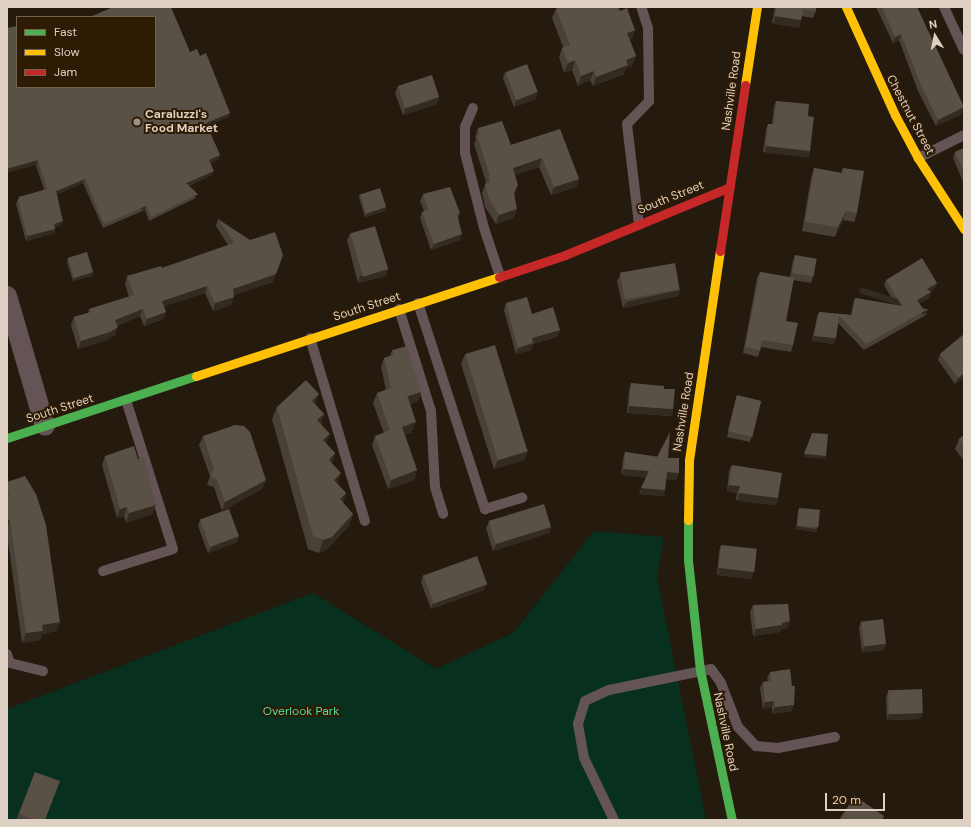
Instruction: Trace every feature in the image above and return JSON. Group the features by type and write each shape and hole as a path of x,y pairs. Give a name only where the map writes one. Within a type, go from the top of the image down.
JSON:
{"street":[{"name":"Nashville Road","path":"732,820 700,670 688,560 689,460 757,7"},
{"name":"Chestnut Street","path":"846,7 874,72 918,158 964,229"},
{"name":"South Street","path":"7,438 565,255 730,187"},
{"path":"7,296 45,426"}],"lane":[{"path":"639,225 627,124 649,101 648,28 641,7"},
{"path":"944,7 964,50"},
{"path":"473,108 465,127 465,153 484,228 500,276"},
{"path":"918,158 964,135"},
{"path":"418,303 485,509 522,498"},
{"path":"399,309 431,411 435,487 443,514"},
{"path":"310,338 365,521"},
{"path":"103,571 173,549 126,400"},
{"path":"7,654 10,663 43,671"},
{"path":"614,820 584,758 578,724 585,701 609,690 700,670 711,669 721,683 738,727 756,746 778,748 835,737"}],"green space":[{"name":"Overlook Park","path":"594,531 664,537 657,577 706,820 7,820 7,709 313,593 436,669 513,633"}],"building":[{"name":"Caraluzzi's Food Market","path":"113,7 171,7 190,52 197,49 200,56 206,53 230,113 206,123 220,155 209,160 214,171 186,183 198,194 151,217 146,206 104,224 85,179 56,191 63,221 54,224 55,229 27,236 18,200 19,197 47,189 38,160 7,169 7,28 16,26 16,88 156,88 156,16 92,16"},
{"path":"560,7 618,7 620,11 627,8 635,30 627,33 636,56 626,60 628,65 596,77 594,71 581,76 575,60 568,63 562,48 570,45 556,9"},
{"path":"776,7 816,7 816,11 803,9 801,20 775,16"},
{"path":"882,7 917,7 964,107 938,120 921,85 901,34 895,37"},
{"path":"527,64 538,92 516,100 506,72"},
{"path":"432,75 439,97 405,108 398,86"},
{"path":"776,101 809,104 808,116 814,117 810,151 766,146 768,124 774,124"},
{"path":"502,121 511,145 560,129 579,179 554,187 542,158 513,168 518,185 514,193 517,209 499,215 489,199 485,184 490,182 488,177 490,176 477,135 480,135 478,128"},
{"path":"964,148 964,172 955,152"},
{"path":"814,168 842,173 843,168 864,171 857,213 846,211 838,227 805,222"},
{"path":"450,187 460,213 457,214 462,234 434,244 422,212 428,210 423,194"},
{"path":"380,188 386,207 366,214 360,194"},
{"path":"218,219 250,240 275,232 283,255 276,274 233,289 234,297 215,303 207,286 162,301 166,312 147,319 143,309 115,320 118,327 110,332 81,341 74,317 91,312 89,309 134,295 127,276 161,266 162,268 234,243"},
{"path":"375,226 388,269 363,277 350,234"},
{"path":"87,252 93,272 74,278 68,258"},
{"path":"795,255 817,259 814,277 792,273"},
{"path":"922,258 937,283 927,289 931,292 917,300 923,309 928,309 866,344 839,316 836,338 814,336 819,312 852,315 855,298 902,306 886,280"},
{"path":"675,263 680,290 625,299 620,273"},
{"path":"760,272 794,278 786,321 798,323 793,345 762,340 760,350 745,347"},
{"path":"527,297 532,314 553,307 560,330 532,338 533,343 518,348 506,303"},
{"path":"964,334 964,373 958,378 940,354"},
{"path":"495,345 527,451 498,460 465,354"},
{"path":"407,346 421,392 408,396 404,385 416,422 402,427 417,470 391,480 375,436 390,430 377,393 391,388 384,358 394,355 392,350"},
{"path":"306,380 319,394 312,401 324,414 317,420 330,434 323,440 335,453 329,460 341,473 334,480 346,493 340,499 353,514 332,537 323,540 313,536 277,407"},
{"path":"631,383 664,386 664,389 675,389 673,409 629,406"},
{"path":"737,395 761,401 752,437 728,431"},
{"path":"235,425 244,426 250,432 266,480 225,502 217,479 210,476 214,469 203,436"},
{"path":"670,432 668,458 679,458 679,473 667,472 665,490 641,488 649,471 624,469 625,452 657,457"},
{"path":"812,433 828,434 826,456 804,454"},
{"path":"964,435 964,447 959,439"},
{"path":"134,446 138,459 144,457 156,505 129,513 127,507 120,509 105,456"},
{"path":"732,465 782,473 778,498 739,493 740,486 729,485"},
{"path":"25,476 36,494 46,525 60,622 42,625 43,631 26,633 10,520 7,521 7,497 9,496 7,482"},
{"path":"544,504 551,527 496,544 489,521"},
{"path":"799,508 820,510 818,528 797,526"},
{"path":"229,509 239,536 210,547 200,520"},
{"path":"721,545 757,549 754,572 719,568"},
{"path":"477,556 487,584 434,604 423,575"},
{"path":"788,604 790,621 782,623 782,625 756,629 753,605"},
{"path":"883,619 886,644 864,646 861,622"},
{"path":"790,669 792,686 795,686 794,705 775,707 774,701 765,702 763,682 771,681 770,672"},
{"path":"922,689 923,713 889,714 888,690"},
{"path":"35,772 60,781 45,820 35,820 19,814"},
{"path":"855,796 884,816 882,820 839,820"}],"traffic: fast":[{"path":"7,438 196,376"},
{"path":"688,520 688,560 700,670 732,820"}],"traffic: slow":[{"path":"745,85 757,7"},
{"path":"846,7 895,115 918,158 964,229"},
{"path":"688,520 689,460 720,251"},
{"path":"196,376 499,277"}],"traffic: jam":[{"path":"720,251 745,85"},
{"path":"499,277 565,255 730,187"}],"place":[{"name":"Caraluzzi's Food Market","path":"137,122"}]}
